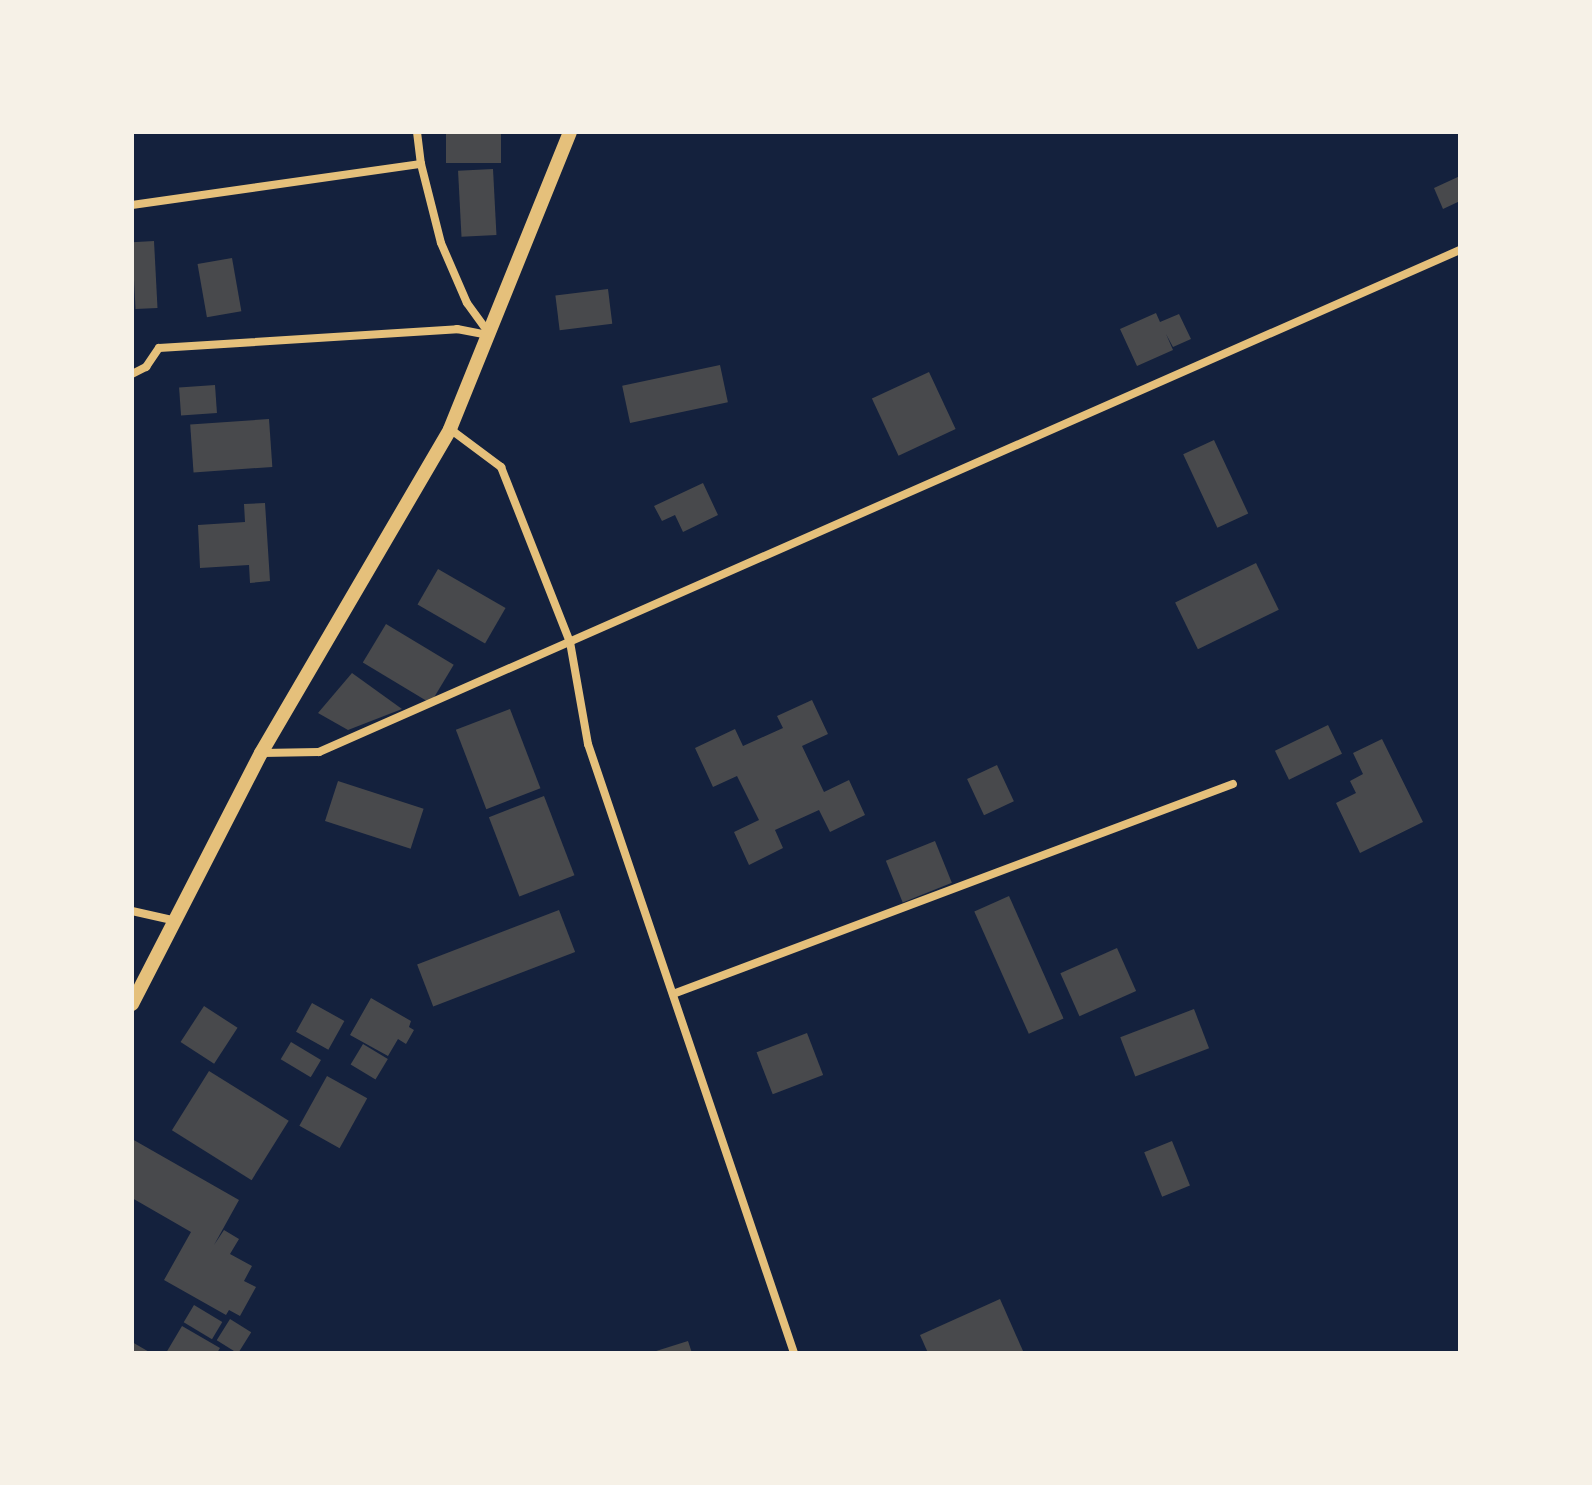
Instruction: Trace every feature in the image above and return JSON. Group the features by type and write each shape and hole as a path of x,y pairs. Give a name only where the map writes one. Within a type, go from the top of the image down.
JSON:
{"street":[{"path":"417,132 421,164 441,243 467,303 488,335"},
{"path":"132,1004 172,920 261,753 450,429 570,132"},
{"path":"132,205 421,164"},
{"path":"261,753 319,752 1460,250"},
{"path":"132,374 146,367 159,348 457,329 488,335"},
{"path":"450,429 501,467 570,642 588,744 794,1353"},
{"path":"673,994 1233,784"},
{"path":"132,911 172,920"}],"building":[{"path":"446,132 501,132 501,163 446,163"},
{"path":"493,169 496,235 462,237 458,171"},
{"path":"1460,176 1460,201 1443,209 1434,188"},
{"path":"154,241 158,308 136,309 132,242"},
{"path":"232,258 241,311 207,317 198,264"},
{"path":"608,289 612,324 560,330 555,295"},
{"path":"1156,313 1160,322 1179,314 1191,339 1173,347 1166,334 1173,350 1137,366 1120,329"},
{"path":"720,365 728,402 630,423 622,386"},
{"path":"929,372 956,429 899,456 872,399"},
{"path":"215,385 217,413 181,415 179,388"},
{"path":"269,419 272,467 194,472 190,425"},
{"path":"1214,440 1248,513 1217,528 1183,454"},
{"path":"703,483 718,515 683,532 675,515 662,521 654,506"},
{"path":"265,503 270,581 250,583 249,565 200,568 198,525 245,522 244,504"},
{"path":"1256,563 1279,610 1198,649 1175,602"},
{"path":"438,569 506,608 485,644 418,605"},
{"path":"386,624 454,665 431,703 363,663"},
{"path":"352,673 402,709 348,730 318,713"},
{"path":"812,700 828,734 802,746 824,792 849,780 865,815 830,832 819,810 775,830 783,848 749,865 734,832 759,820 737,776 713,787 695,748 735,729 743,746 783,728 777,716"},
{"path":"510,709 540,788 486,809 456,730"},
{"path":"1328,725 1342,754 1289,780 1275,751"},
{"path":"1382,739 1423,822 1360,853 1336,803 1356,793 1350,781 1363,774 1353,753"},
{"path":"997,765 1014,801 984,815 967,779"},
{"path":"338,781 424,809 411,849 325,821"},
{"path":"544,796 574,875 519,896 489,817"},
{"path":"935,841 952,883 903,903 886,861"},
{"path":"1009,896 1064,1018 1029,1034 974,911"},
{"path":"559,910 575,952 433,1006 417,964"},
{"path":"1117,948 1136,991 1079,1016 1060,973"},
{"path":"371,998 411,1021 409,1027 414,1030 406,1044 398,1039 388,1056 350,1035"},
{"path":"312,1003 344,1021 328,1050 296,1032"},
{"path":"204,1006 238,1028 214,1064 181,1042"},
{"path":"1194,1009 1209,1048 1135,1077 1120,1037"},
{"path":"807,1033 823,1075 773,1094 757,1052"},
{"path":"291,1042 321,1060 311,1077 281,1059"},
{"path":"363,1044 388,1059 375,1080 351,1065"},
{"path":"209,1071 289,1121 252,1180 172,1130"},
{"path":"327,1076 367,1098 340,1148 299,1126"},
{"path":"132,1139 239,1200 214,1245 224,1230 239,1239 230,1254 252,1266 244,1281 256,1287 240,1316 229,1310 226,1315 164,1280 191,1232 132,1198"},
{"path":"1172,1141 1190,1186 1162,1197 1144,1152"},
{"path":"1000,1299 1023,1351 928,1353 920,1335"},
{"path":"194,1305 222,1322 212,1339 184,1322"},
{"path":"230,1319 251,1332 238,1353 217,1340"},
{"path":"182,1326 220,1348 217,1353 166,1353"},
{"path":"688,1341 692,1353 653,1353 653,1352"},
{"path":"132,1342 151,1353 132,1353"}]}
